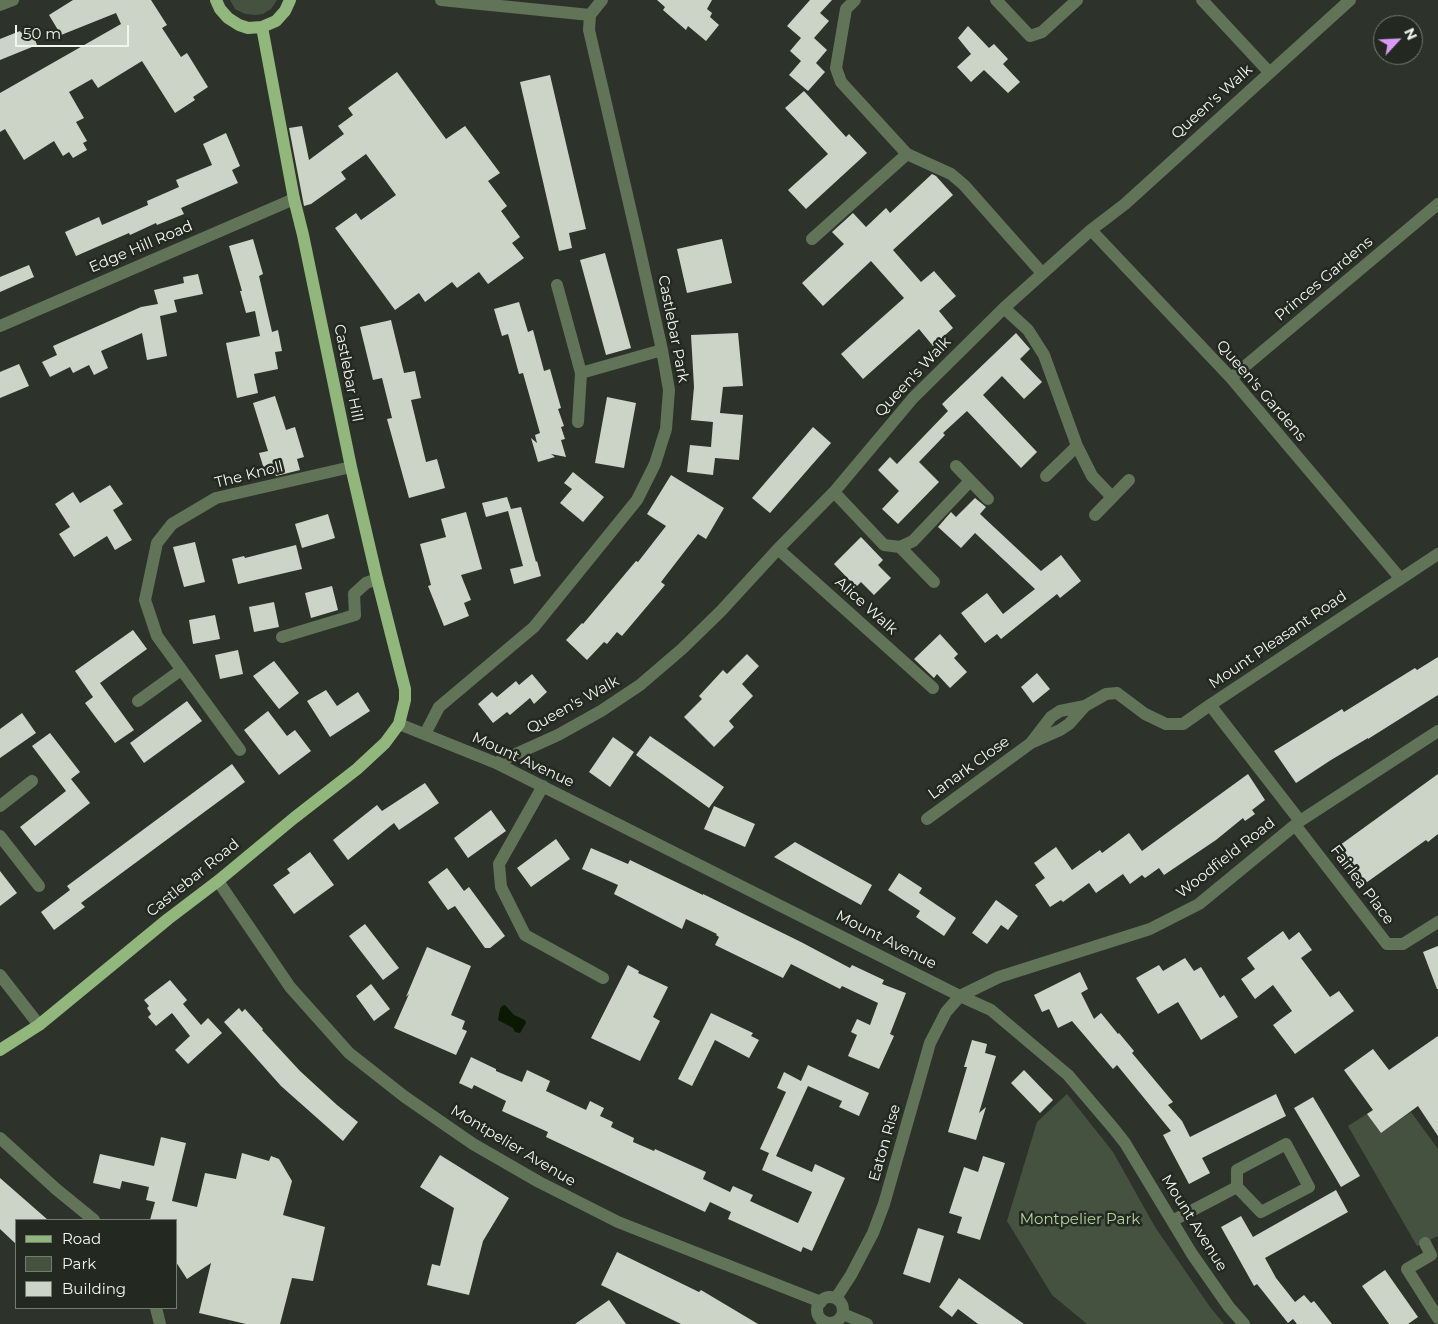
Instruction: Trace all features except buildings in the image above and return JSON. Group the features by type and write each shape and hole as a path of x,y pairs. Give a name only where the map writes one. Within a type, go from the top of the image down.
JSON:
{"main road":[{"path":"216,0 220,9 228,18 248,28 262,27 276,21 285,11 290,0"},
{"name":"Castlebar Hill","path":"262,27 294,199 351,467 376,579 405,689 405,700 399,724"},
{"name":"Castlebar Road","path":"0,1050 39,1025 168,919 357,769 386,743 399,724"}],"street":[{"path":"0,5 12,0"},
{"path":"442,0 590,15 602,0"},
{"path":"855,0 846,9 836,68 841,82 907,154 951,174 964,185 1042,273"},
{"path":"996,0 1030,36 1042,32 1077,0"},
{"path":"1202,0 1269,72"},
{"name":"Queen's Walk","path":"496,762 558,735 601,711 640,685 682,649 721,611 834,492 913,398 1004,308 1092,230 1125,204 1350,0"},
{"name":"Castlebar Park","path":"426,734 439,708 534,627 637,500 655,464 666,429 669,390 662,350 589,30 590,15"},
{"path":"812,239 907,154"},
{"name":"Edge Hill Road","path":"0,326 294,199"},
{"name":"Princes Gardens","path":"1231,378 1438,204"},
{"name":"Queen's Gardens","path":"1092,230 1231,378 1400,578"},
{"path":"557,285 581,373 578,422"},
{"path":"1004,308 1028,330 1044,354 1077,446 1092,476 1112,497"},
{"path":"581,373 662,350"},
{"path":"1046,476 1077,446"},
{"path":"956,466 988,499"},
{"name":"The Knoll","path":"240,750 157,636 145,600 157,543 172,524 216,498 351,467"},
{"path":"1094,515 1129,480"},
{"path":"900,547 913,541 970,481"},
{"path":"834,492 884,544 900,547 934,582"},
{"name":"Alice Walk","path":"778,549 933,688"},
{"name":"Mount Pleasant Road","path":"1298,823 1210,705 1438,554"},
{"path":"282,637 355,615 354,594 366,583 376,579"},
{"path":"138,701 181,670"},
{"name":"Lanark Close","path":"926,819 1031,743 1051,717 1060,711 1086,706 1106,694 1117,693 1145,714 1166,724 1184,724 1210,705"},
{"name":"Mount Avenue","path":"399,724 496,762 991,1010 1068,1075 1126,1143 1172,1221 1229,1308 1244,1324"},
{"name":"Woodfield Road","path":"960,996 999,976 1150,929 1199,904 1298,823 1438,731"},
{"path":"0,806 32,781"},
{"path":"543,786 499,864 501,887 525,935 603,978"},
{"name":"Fairlea Place","path":"1298,823 1387,944 1403,944 1438,922"},
{"path":"0,836 39,886"},
{"name":"Montpelier Avenue","path":"218,881 290,987 349,1053 405,1097 473,1144 539,1182 610,1218 820,1302"},
{"path":"0,974 39,1025"},
{"name":"Eaton Rise","path":"836,1298 851,1275 873,1233 884,1204 930,1043 946,1012 960,996"},
{"path":"0,1138 56,1189 93,1219"},
{"path":"1286,1144 1309,1187 1261,1212 1237,1187 1237,1170 1286,1144"},
{"path":"1172,1221 1237,1187"},
{"path":"1424,1242 1431,1255 1407,1269 1438,1319 1432,1324"},
{"path":"830,1297 836,1298 843,1307 841,1318 834,1323 824,1323 818,1312 820,1302 830,1297"},
{"path":"156,1309 160,1324"},
{"path":"843,1314 867,1324"}],"green space":[{"path":"230,0 277,0 271,9 263,14 255,15 245,14 235,9"},
{"name":"Montpelier Park","path":"1067,1094 1113,1152 1155,1227 1210,1307 1224,1324 1087,1324 1052,1295 1007,1221 1037,1122"},
{"path":"1411,1112 1438,1149 1438,1236 1417,1246 1348,1126 1367,1114 1381,1133"}],"shaded area":[{"path":"505,1005 514,1015 525,1020 526,1023 520,1033 515,1032 513,1028 498,1020 500,1009"}]}
